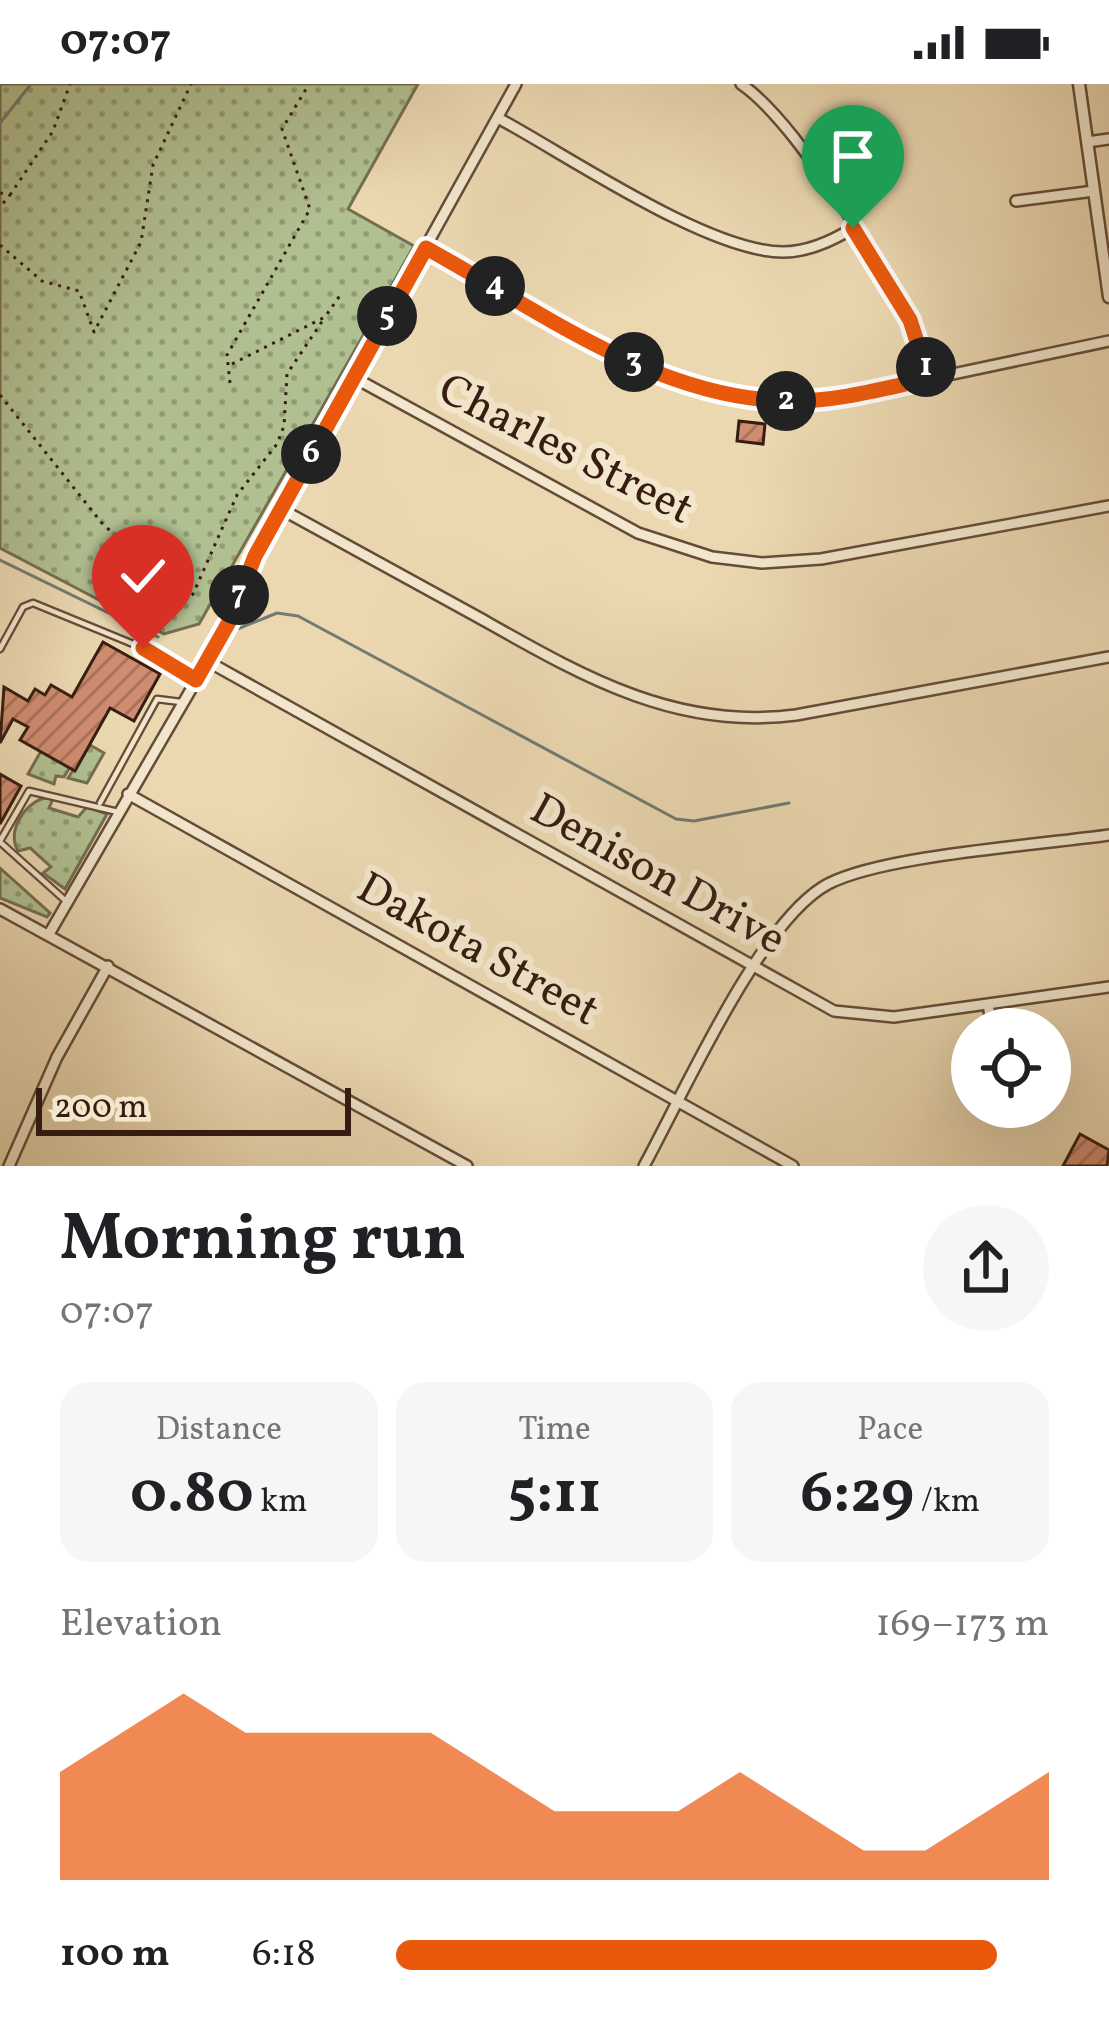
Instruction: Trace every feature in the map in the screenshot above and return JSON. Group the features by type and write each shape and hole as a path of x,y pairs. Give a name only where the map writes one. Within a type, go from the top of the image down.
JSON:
{"street":[{"path":"49,934 207,661 281,508 516,84"},
{"path":"740,84 784,122 853,228 910,320 929,379"},
{"path":"1079,84 1109,297"},
{"path":"497,118 728,240 785,252 824,244 853,228"},
{"path":"1087,142 1109,139"},
{"path":"1016,201 1094,191"},
{"path":"426,248 634,362 721,393 798,401 1109,341"},
{"name":"Charles Street","path":"353,377 638,533 712,557 762,563 821,559 1109,506"},
{"path":"281,508 594,681 692,714 746,719 796,715 1109,657"},
{"name":"Denison Drive","path":"207,661 818,1004 854,1016 894,1017 1109,987"},
{"name":"Dakota Street","path":"128,794 793,1166"},
{"path":"644,1166 753,968 793,908 853,874 1109,835"},
{"path":"0,909 467,1166"},
{"path":"9,1166 57,1057 108,966"},
{"path":"988,1004 989,1008"}],"lane":[{"path":"0,649 23,607 33,603 143,648 196,680"},
{"path":"100,803 157,699 182,703"},
{"path":"67,902 0,842 29,791 100,803 118,812"}],"path":[{"path":"0,207 53,131 70,84"},
{"path":"0,244 42,280 79,291 94,332 141,242 153,165 191,84"},
{"path":"230,383 227,355 310,209 282,129 309,84"},
{"path":"0,194 10,195"},
{"path":"0,394 101,522 183,602 193,594 237,495 277,444 287,374 341,294"},
{"path":"230,364 325,317"}],"green space":[{"path":"0,84 418,84 348,209 414,246 199,624 164,634 0,548"},
{"path":"90,745 104,753 87,783 68,778"},
{"path":"41,751 70,767 64,777 56,776 54,784 28,774"},
{"path":"43,798 53,799 49,808 78,817 87,807 107,814 65,889 43,873 51,867 30,848 18,851 15,843 19,820"},
{"path":"0,868 50,913 47,917 0,898"}],"building":[{"path":"739,421 765,424 763,444 737,441"},
{"path":"103,642 160,674 134,721 110,708 75,771 20,740 28,727 13,719 0,743 4,687 28,701 35,689 45,695 51,685 72,697"},
{"path":"0,774 21,786 0,824"},
{"path":"1080,1134 1109,1150 1107,1166 1063,1166"}],"waterway":[{"path":"0,123 31,84"},
{"path":"0,560 158,637"},
{"path":"235,630 277,613 298,616 676,819 694,821 789,803"}],"route":[{"path":"143,648 196,680 229,622 255,556 426,248 659,374 721,393 798,401 844,397 929,379 910,320 853,228"}]}
